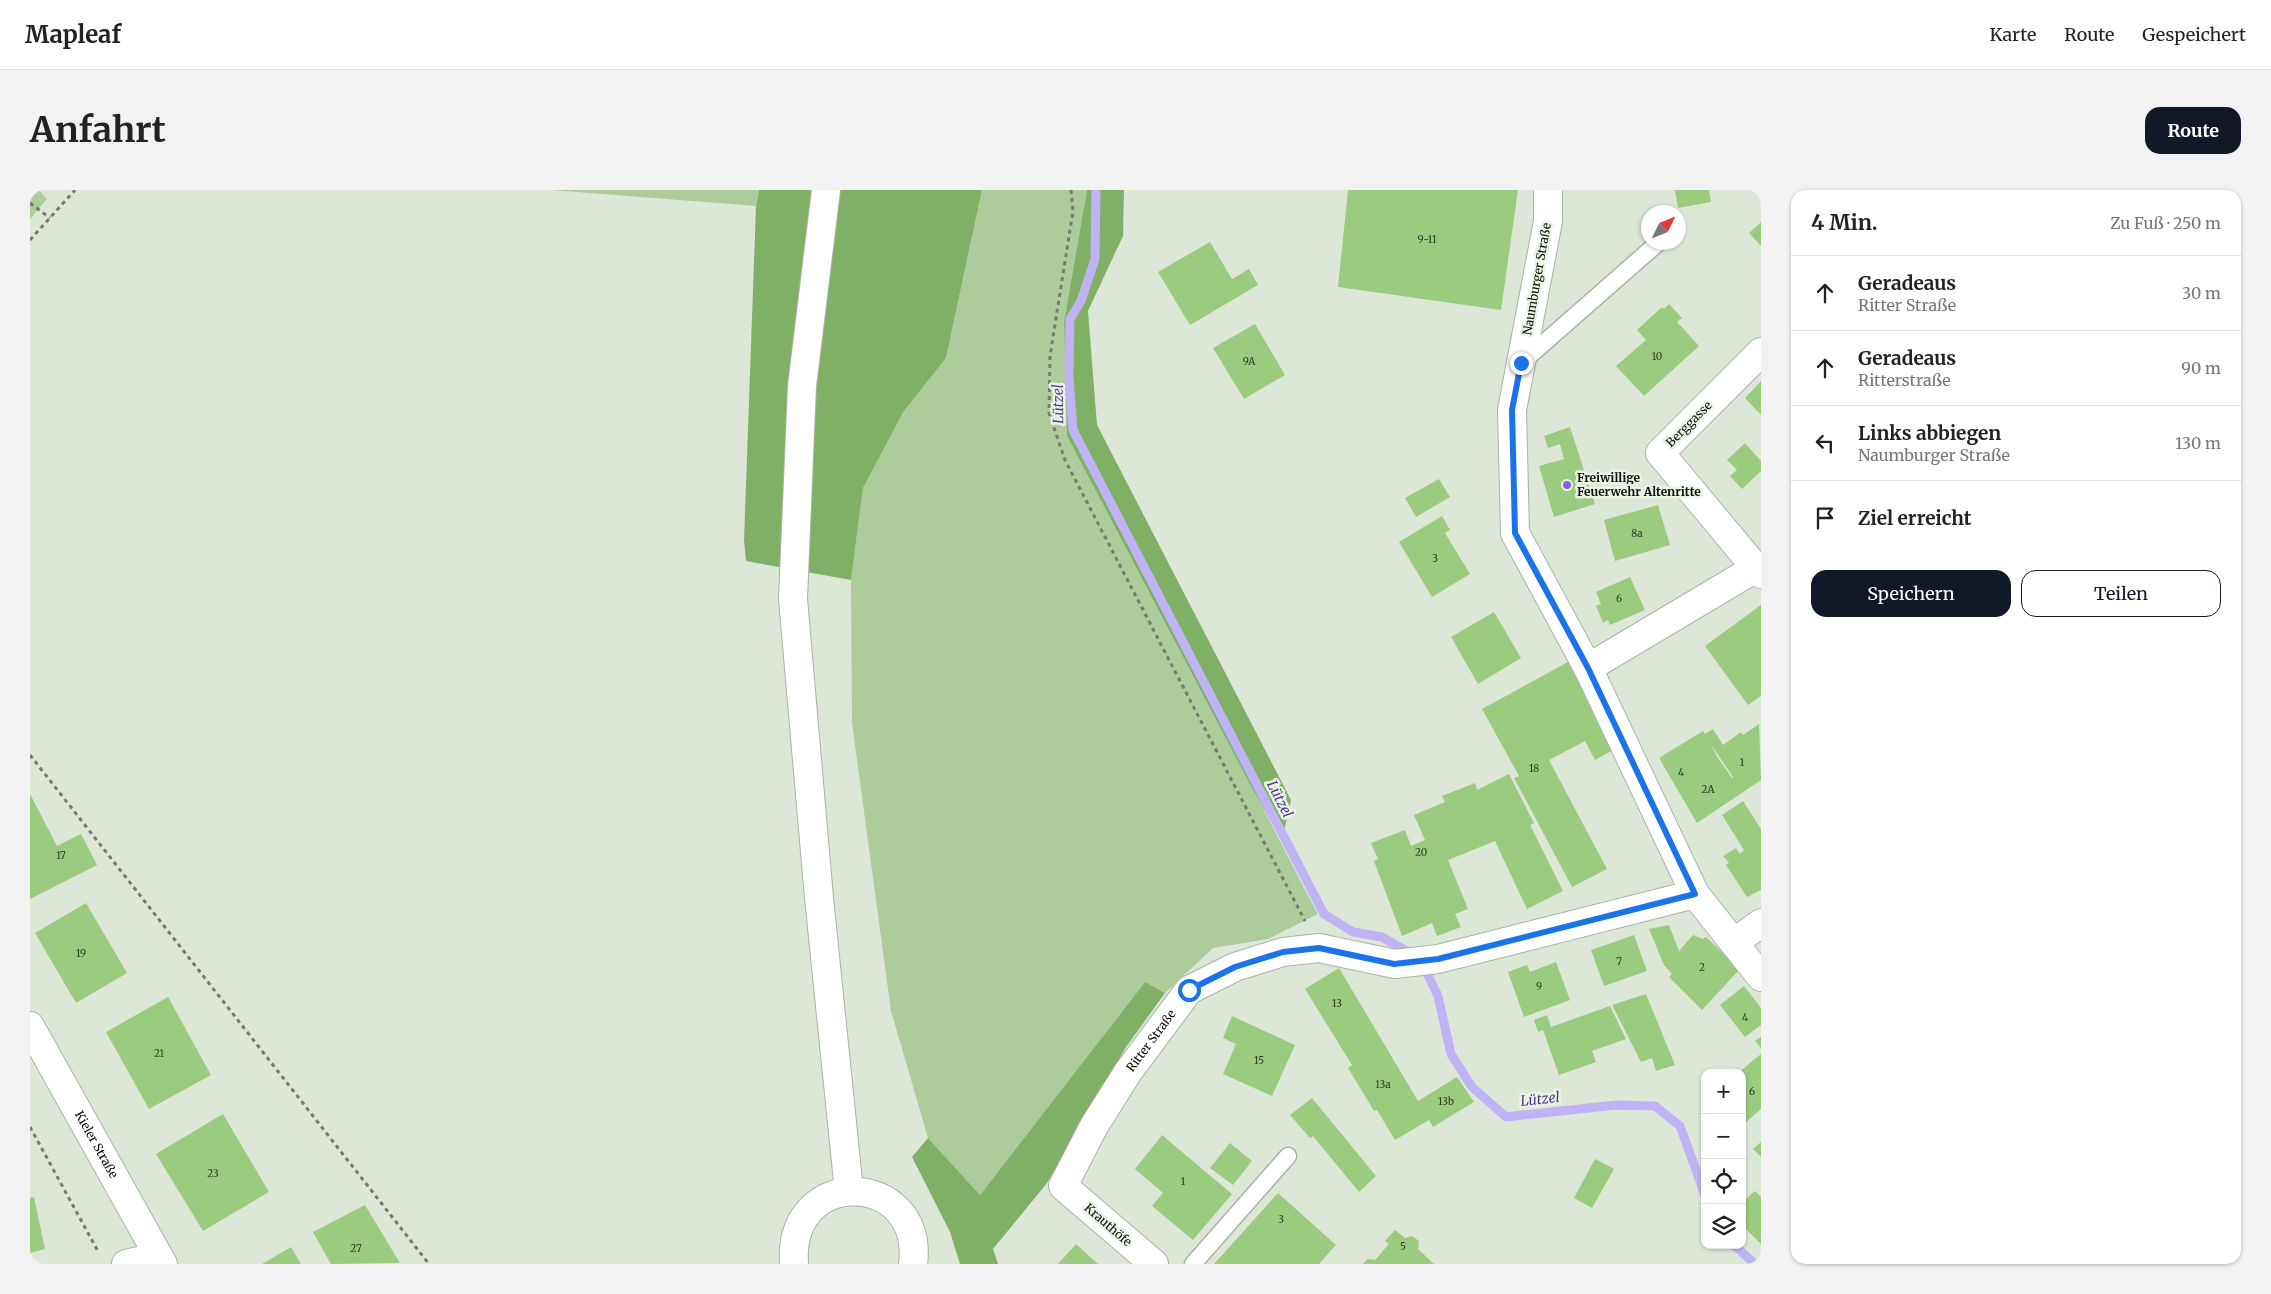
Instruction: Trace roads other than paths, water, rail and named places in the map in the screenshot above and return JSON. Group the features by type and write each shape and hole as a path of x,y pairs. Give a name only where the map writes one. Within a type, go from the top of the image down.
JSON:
{"street":[{"path":"826,190 802,386 793,599 819,898 849,1191"},
{"name":"Naumburger Straße","path":"1548,190 1548,221 1512,410 1515,533 1588,668 1695,894 1761,977"},
{"name":"Berggasse","path":"1588,668 1759,571 1660,454 1761,352"},
{"name":"Ritter Straße","path":"1063,1186 1094,1126 1128,1072 1189,990 1235,967 1283,952 1319,948 1394,964 1438,959 1695,894"},
{"path":"1735,942 1761,923"},
{"name":"Kieler Straße","path":"30,1026 160,1260"},
{"name":"Krauthöfe","path":"1063,1186 1154,1264"},
{"path":"794,1264 793,1246 799,1225 811,1208 829,1196 849,1191 869,1192 887,1200 902,1213 911,1231 915,1250 913,1264"},
{"path":"113,1260 160,1260"}],"lane":[{"path":"1521,363 1650,250"},
{"path":"1193,1264 1288,1156"}],"waterway":[{"name":"Lützel","path":"1096,190 1095,259 1081,301 1070,319 1069,377 1073,430 1324,914 1353,932 1382,937 1413,955"},
{"name":"Lützel","path":"1423,965 1438,996 1451,1054 1472,1087 1506,1117 1616,1105 1655,1106 1680,1126 1701,1184"},
{"name":"Lützel","path":"1738,1249 1755,1264"}],"place":[{"name":"Freiwillige Feuerwehr Altenritte","path":"1567,485"}]}
